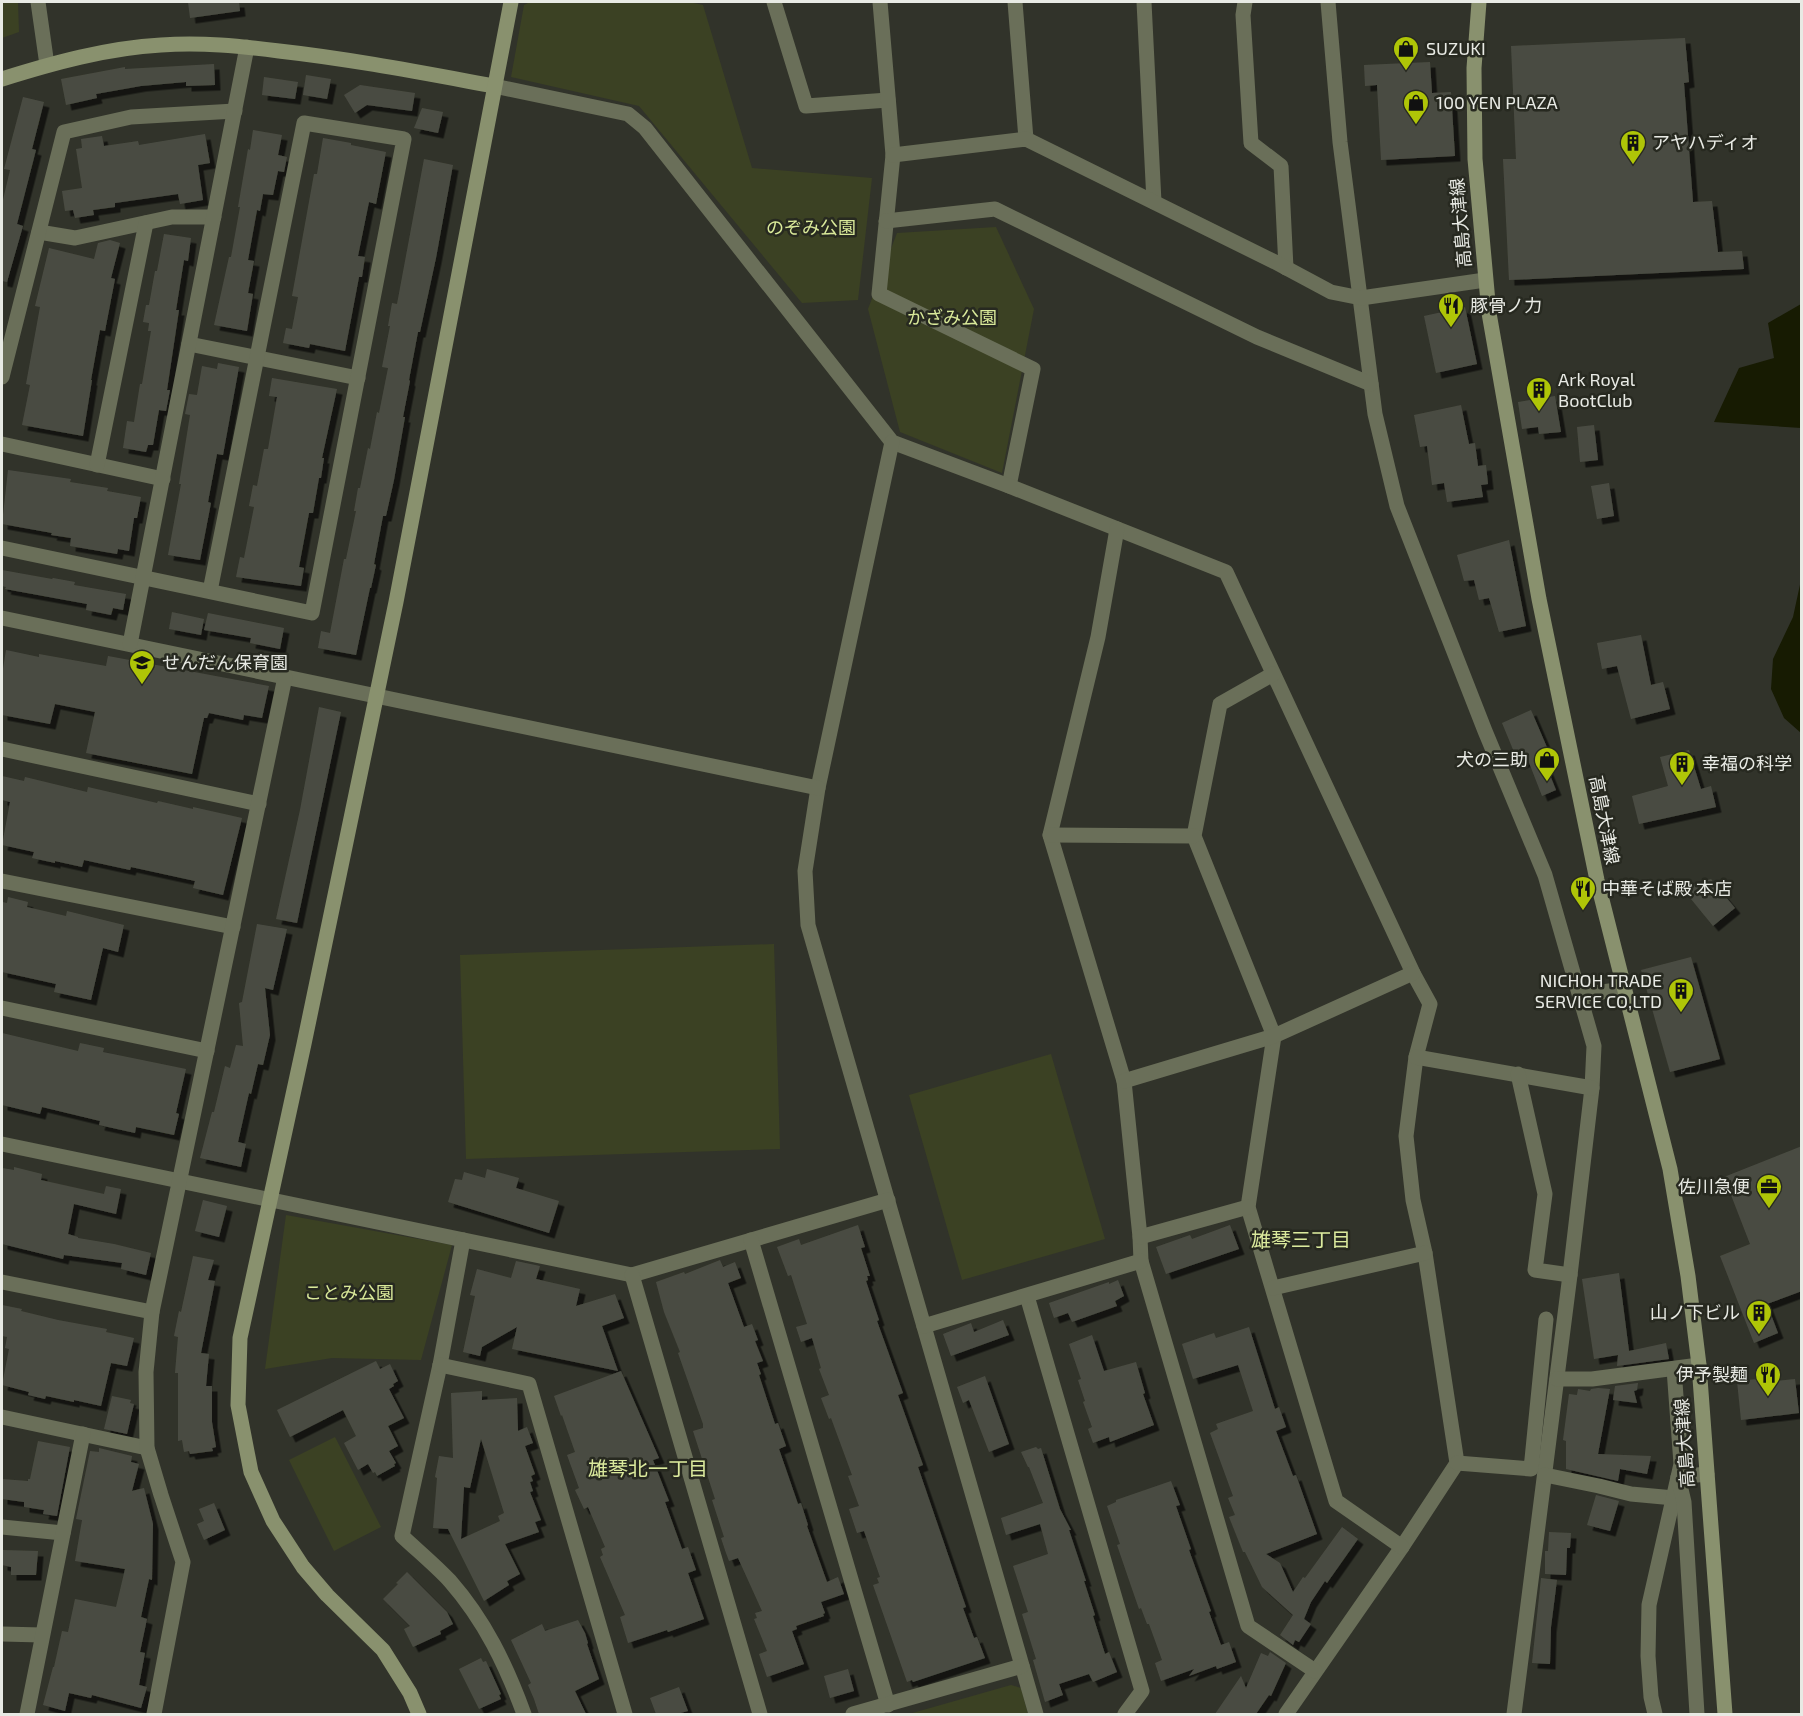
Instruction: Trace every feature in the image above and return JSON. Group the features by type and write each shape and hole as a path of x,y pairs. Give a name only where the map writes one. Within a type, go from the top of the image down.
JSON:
{"street":[{"path":"38,2 46,64"},
{"path":"419,1714 410,1693 383,1650 303,1568 273,1521 251,1472 238,1405 240,1338 396,602 511,2"},
{"path":"774,2 806,106 888,100"},
{"path":"880,2 893,155 879,294 1033,369 1009,486"},
{"path":"1015,2 1026,139"},
{"path":"1144,2 1154,202"},
{"path":"1245,2 1243,15 1251,143 1281,166 1286,268"},
{"path":"1328,2 1340,142 1375,414 1397,506 1485,731 1545,875 1594,1046 1592,1088 1557,1379 1540,1456 1531,1468 1457,1463"},
{"name":"高島大津線","path":"1479,2 1474,68 1475,159 1491,324 1539,599 1596,880 1670,1169 1688,1276 1699,1365 1725,1714"},
{"path":"2,79 46,64 103,52 161,45 222,44 338,58 494,86 627,114 645,129 891,442 1226,572 1413,973 1430,1004 1416,1058 1406,1136 1413,1200 1425,1253 1457,1463 1402,1547 1286,1714"},
{"path":"130,644 247,47"},
{"path":"2,377 64,132 132,117 235,111"},
{"path":"2,548 312,613 404,139 304,123 210,591"},
{"path":"893,155 1026,139 1331,292 1360,298 1485,280"},
{"path":"886,221 995,209 1257,337 1371,384"},
{"path":"39,232 75,238 172,217 214,217"},
{"path":"97,465 146,223"},
{"path":"189,344 358,378"},
{"path":"891,442 819,788 805,871 808,925 1036,1714"},
{"path":"2,444 163,479"},
{"path":"1117,529 1098,638 1050,835 1124,1080 1141,1261 1248,1626 1315,1671"},
{"path":"2,618 819,788"},
{"path":"1273,674 1220,704 1194,836 1274,1036 1248,1207 1336,1501 1402,1547"},
{"path":"154,1714 183,1562 147,1448 146,1372 152,1312 285,677"},
{"path":"2,749 259,804"},
{"path":"1050,835 1194,836"},
{"path":"2,881 232,927"},
{"path":"1124,1080 1274,1036 1413,973"},
{"path":"1580,995 1624,989"},
{"path":"2,1008 207,1051"},
{"path":"1416,1058 1592,1088"},
{"path":"1518,1074 1545,1194 1535,1270 1570,1275"},
{"path":"2,1144 632,1275 888,1200"},
{"path":"1140,1237 1248,1207"},
{"path":"463,1240 440,1365 402,1536 449,1581 483,1625 509,1674 524,1714"},
{"path":"751,1240 888,1705"},
{"path":"1272,1288 1425,1253"},
{"path":"924,1326 1141,1261"},
{"path":"632,1275 760,1714"},
{"path":"2,1282 152,1312"},
{"path":"1027,1296 1142,1691 1125,1714"},
{"path":"1514,1714 1545,1475 1540,1456 1546,1319"},
{"path":"440,1365 529,1384 625,1714"},
{"path":"1557,1379 1593,1379 1699,1365"},
{"path":"1655,1714 1651,1697 1648,1656 1649,1605 1681,1464 1674,1369"},
{"path":"2,1417 147,1448"},
{"path":"27,1714 83,1434"},
{"path":"1678,1477 1707,1474"},
{"path":"1545,1475 1599,1485 1631,1494 1674,1498"},
{"path":"1678,1477 1684,1502 1697,1714"},
{"path":"2,1527 63,1533"},
{"path":"2,1634 42,1635"},
{"path":"853,1714 1022,1666"}],"green space":[{"path":"2,2 18,2 19,32 2,38"},
{"name":"のぞみ公園","path":"530,2 689,2 703,5 752,168 872,178 858,300 802,303 639,106 511,77 524,5"},
{"name":"かざみ公園","path":"996,227 1034,309 1002,473 900,432 868,309 897,233"},
{"path":"774,944 780,1149 466,1159 460,955"},
{"path":"1051,1054 1105,1239 962,1280 909,1095"},
{"name":"ことみ公園","path":"286,1215 452,1245 421,1360 332,1358 265,1369"},
{"path":"335,1437 381,1527 334,1551 289,1460"},
{"path":"1011,1685 1021,1688 1028,1714 909,1714"}],"shaded area":[{"path":"1801,304 1801,428 1714,422 1739,368 1774,358 1768,323"},
{"path":"1801,580 1801,733 1784,718 1771,689 1773,659 1793,617"}],"building":[{"path":"188,2 239,2 240,11 190,18"},
{"path":"1685,38 1689,82 1684,83 1693,202 1712,201 1718,252 1742,251 1744,269 1509,280 1503,159 1516,159 1511,46"},
{"name":"100 YEN PLAZA","path":"1430,62 1432,93 1451,92 1455,156 1381,160 1377,85 1365,86 1364,65"},
{"path":"214,64 215,85 186,86 186,82 141,86 96,94 97,98 66,105 61,79 125,67 125,69"},
{"path":"306,75 331,79 327,99 303,95"},
{"path":"264,77 298,82 295,99 262,95"},
{"path":"360,85 415,93 412,111 367,105 355,113 344,95"},
{"path":"23,97 44,102 32,149 36,150 17,224 23,226 7,282 2,281 2,204 10,170 4,169"},
{"path":"422,108 443,112 438,133 414,128"},
{"path":"253,130 282,135 278,155 287,157 284,172 278,171 273,195 263,194 260,211 257,210 248,260 254,261 248,293 253,294 247,331 214,325 229,257 231,257"},
{"path":"205,134 210,163 198,165 203,200 180,204 178,194 115,203 115,207 93,210 94,215 75,218 73,210 65,211 62,191 82,188 76,149 82,148 81,139 102,136 104,146 138,141 139,145"},
{"path":"323,138 386,152 376,204 369,202 358,256 365,257 362,277 359,277 345,351 310,344 309,348 283,343 286,328 292,329 298,297 292,296 314,174 317,174"},
{"path":"424,159 453,165 436,258 409,380 394,480 386,516 383,516 374,564 376,565 356,655 318,648 321,631 330,633 356,511 354,511 358,488 360,488 368,448 370,449 377,412 379,413 388,368 382,367 392,303 397,304"},
{"path":"164,234 191,238 188,261 184,260 176,310 179,310 166,411 159,410 153,445 148,445 146,452 123,448 127,421 134,422 140,384 142,384 151,331 148,331 149,323 143,322 146,305 149,305"},
{"path":"110,240 120,243 111,278 115,279 105,331 100,330 83,436 22,425 30,385 26,384 40,307 35,306 49,248 94,259 98,243"},
{"path":"1465,307 1477,364 1436,373 1424,316"},
{"path":"218,363 239,367 223,455 217,454 208,502 211,503 200,560 168,555 181,484 179,484 190,415 185,414 189,394 197,395 202,366 217,369"},
{"path":"272,378 337,389 322,458 324,458 321,478 319,478 313,513 309,513 299,567 304,568 301,586 236,577 240,557 244,558 254,507 249,506 253,485 257,486 264,449 268,449 277,397 269,396"},
{"name":"Ark Royal BootClub","path":"1555,396 1561,432 1539,434 1538,427 1522,429 1518,402"},
{"path":"1461,405 1469,444 1475,443 1478,466 1486,465 1488,484 1481,485 1483,497 1447,502 1444,483 1432,485 1427,446 1420,447 1414,415"},
{"path":"1594,425 1598,460 1580,462 1577,427"},
{"path":"8,470 71,479 70,482 108,488 107,491 141,497 137,518 134,518 129,551 118,549 117,554 70,546 71,538 2,524"},
{"path":"1609,483 1614,516 1597,519 1591,486"},
{"path":"1509,540 1526,626 1499,632 1489,598 1479,600 1474,580 1464,581 1457,555"},
{"path":"2,570 75,582 74,585 126,594 123,610 113,608 111,615 86,610 87,604 5,589 6,587 2,586"},
{"path":"172,612 204,619 201,635 169,629"},
{"path":"208,613 284,628 280,649 250,643 251,638 204,630"},
{"path":"1641,635 1651,685 1663,682 1670,709 1631,719 1617,666 1602,669 1597,643"},
{"path":"6,650 106,666 108,656 269,686 262,718 244,715 243,720 209,713 207,718 204,718 192,774 86,753 95,712 55,704 50,724 2,715 2,675"},
{"path":"319,707 341,712 297,923 276,919 300,810"},
{"path":"1531,710 1549,752 1542,755 1556,790 1542,796 1528,760 1519,764 1502,723"},
{"name":"幸福の科学","path":"1689,750 1701,789 1711,786 1716,807 1639,824 1632,796 1668,786 1660,757"},
{"path":"2,776 24,781 25,777 87,792 88,787 157,803 158,801 193,809 193,807 242,818 223,895 193,888 195,881 131,867 130,870 84,860 82,867 55,861 55,863 32,858 34,852 2,845 10,802 2,800"},
{"path":"1711,879 1735,908 1713,926 1682,888"},
{"path":"8,897 28,902 27,907 66,916 67,911 124,925 118,952 103,948 91,1000 54,992 56,984 2,972 2,902 7,903"},
{"path":"257,924 287,929 273,990 265,988 270,1035 263,1065 258,1064 251,1094 249,1093 238,1142 246,1144 241,1167 200,1158 225,1066 230,1068 236,1045 243,1046 239,1003 242,1002"},
{"name":"NICHOH TRADE SERVICE CO,LTD","path":"1691,957 1720,1059 1670,1072 1641,970"},
{"path":"2,1033 78,1051 80,1043 104,1048 103,1052 186,1069 176,1113 179,1114 174,1135 136,1127 135,1133 99,1125 100,1121 42,1107 40,1114 2,1105"},
{"name":"佐川急便","path":"1802,1146 1802,1291 1767,1304 1778,1333 1754,1343 1720,1256 1750,1244 1724,1177"},
{"path":"14,1167 42,1174 41,1180 104,1194 106,1186 121,1189 116,1214 74,1204 68,1234 151,1253 146,1275 121,1269 122,1263 64,1255 63,1259 2,1244 2,1168 14,1170"},
{"path":"487,1169 519,1178 516,1188 559,1201 549,1233 448,1202 455,1179 462,1180 464,1172 485,1178"},
{"path":"203,1200 227,1206 219,1237 195,1231"},
{"path":"858,1225 865,1247 861,1248 870,1276 867,1276 866,1281 879,1320 877,1321 903,1393 898,1395 923,1465 918,1467 966,1607 963,1608 974,1638 977,1637 985,1658 913,1682 912,1680 907,1682 873,1585 879,1583 877,1578 880,1577 864,1531 857,1533 849,1509 859,1506 848,1476 852,1475 831,1418 829,1419 821,1398 829,1395 819,1369 821,1368 812,1338 801,1342 796,1327 807,1324 791,1275 788,1276 777,1247 799,1239 801,1245"},
{"path":"1230,1225 1239,1249 1166,1274 1156,1247 1190,1235 1192,1239"},
{"path":"193,1256 214,1260 208,1280 215,1281 201,1353 209,1354 206,1386 212,1386 212,1422 216,1447 212,1448 213,1451 190,1454 189,1451 184,1452 182,1440 178,1441 178,1373 175,1373 178,1337 174,1336"},
{"path":"720,1260 723,1267 735,1262 741,1278 728,1283 744,1327 752,1324 758,1340 755,1341 763,1361 757,1363 761,1374 759,1375 775,1424 778,1423 786,1446 779,1449 798,1504 801,1503 827,1582 838,1577 844,1594 821,1602 824,1616 796,1626 797,1629 792,1631 804,1664 767,1677 759,1654 767,1651 754,1619 757,1618 755,1613 762,1611 738,1558 729,1561 721,1538 724,1537 712,1500 715,1499 693,1431 703,1428 703,1424 678,1353 680,1352 664,1312 656,1282 684,1272 685,1274"},
{"path":"516,1261 540,1266 536,1279 580,1289 576,1306 615,1294 624,1318 602,1326 618,1371 512,1349 517,1327 482,1347 480,1356 463,1352 475,1296 470,1295 477,1269 511,1278"},
{"path":"1619,1273 1629,1351 1666,1343 1669,1359 1617,1366 1618,1355 1594,1359 1582,1279"},
{"path":"1118,1280 1124,1296 1115,1301 1117,1306 1072,1322 1068,1313 1054,1318 1049,1303"},
{"path":"2,1305 58,1320 107,1329 106,1332 134,1338 127,1366 111,1363 101,1406 46,1396 45,1399 2,1385 9,1349 5,1348 7,1337 2,1336"},
{"path":"1003,1320 1009,1335 951,1356 943,1334 971,1323 974,1332"},
{"path":"1249,1327 1275,1409 1279,1407 1286,1427 1276,1431 1293,1476 1296,1475 1317,1534 1266,1554 1280,1563 1293,1592 1342,1527 1358,1539 1311,1602 1304,1619 1311,1624 1299,1642 1295,1640 1293,1645 1280,1635 1293,1615 1262,1587 1243,1552 1229,1517 1235,1515 1228,1498 1233,1496 1210,1433 1218,1429 1216,1424 1253,1411 1238,1365 1193,1379 1182,1344 1214,1333 1216,1338"},
{"path":"1092,1335 1104,1371 1136,1362 1145,1393 1143,1394 1154,1425 1110,1442 1109,1437 1093,1443 1088,1429 1092,1427 1078,1380 1081,1379 1069,1344"},
{"path":"376,1361 380,1369 390,1364 398,1381 389,1389 404,1418 388,1426 398,1446 389,1451 396,1463 395,1466 377,1476 368,1464 358,1470 344,1443 356,1436 343,1410 290,1437 277,1410"},
{"path":"621,1371 659,1458 653,1460 669,1501 665,1502 682,1549 688,1547 696,1570 688,1573 704,1619 628,1643 620,1617 625,1615 600,1557 603,1555 601,1549 605,1547 588,1507 584,1509 575,1490 579,1488 567,1455 575,1452 554,1396"},
{"path":"985,1376 1009,1444 989,1452 969,1400 963,1403 957,1387"},
{"name":"伊予製麺","path":"1758,1379 1758,1383 1795,1379 1799,1413 1741,1420 1737,1381"},
{"path":"1638,1383 1637,1390 1634,1391 1637,1403 1613,1400 1615,1386"},
{"path":"1598,1388 1610,1389 1598,1454 1651,1456 1647,1474 1620,1469 1618,1481 1566,1469 1566,1441 1563,1440 1569,1394 1577,1395 1578,1389 1590,1391"},
{"path":"482,1391 482,1400 517,1398 518,1431 527,1427 533,1443 525,1446 535,1474 531,1476 533,1491 530,1492 541,1520 535,1522 539,1532 505,1544 520,1574 507,1581 509,1585 484,1601 448,1529 433,1528 437,1478 435,1477 439,1456 453,1458 451,1393","holes":["481,1439 504,1513 498,1516 500,1521 461,1539 464,1487 470,1488"]},
{"path":"112,1396 131,1400 130,1403 134,1404 127,1434 104,1429"},
{"path":"38,1441 70,1447 57,1516 43,1514 44,1510 24,1507 24,1502 2,1499 2,1479 28,1481 30,1479"},
{"path":"1036,1447 1041,1448 1060,1509 1071,1530 1069,1530 1086,1581 1084,1581 1095,1615 1093,1616 1105,1654 1109,1652 1117,1672 1093,1682 1089,1674 1059,1684 1063,1695 1045,1702 1033,1660 1036,1659 1022,1614 1028,1612 1013,1566 1048,1554 1040,1524 1006,1535 1001,1518 1043,1503 1021,1452"},
{"path":"99,1448 132,1456 131,1462 139,1464 132,1491 144,1488 153,1524 152,1580 149,1579 141,1617 147,1619 140,1652 145,1653 139,1685 147,1687 141,1708 92,1695 91,1698 69,1693 65,1711 43,1705 62,1631 68,1632 75,1599 116,1607 125,1569 75,1561 82,1520 76,1519 90,1451 99,1452"},
{"path":"1171,1481 1180,1505 1176,1506 1191,1549 1189,1550 1211,1611 1209,1612 1221,1645 1229,1642 1236,1662 1217,1669 1216,1666 1189,1676 1194,1669 1161,1681 1155,1663 1162,1660 1149,1624 1141,1608 1139,1609 1117,1545 1120,1544 1107,1506 1116,1500"},
{"path":"1596,1495 1619,1501 1610,1531 1587,1525"},
{"path":"214,1503 225,1530 204,1540 197,1524 204,1521 199,1509"},
{"path":"1549,1532 1571,1533 1570,1548 1567,1548 1566,1575 1545,1574 1545,1551 1548,1551"},
{"path":"2,1550 38,1551 36,1575 11,1575 11,1567 2,1565"},
{"path":"407,1572 447,1612 453,1624 440,1631 441,1634 413,1647 404,1629 410,1626 383,1599"},
{"path":"1541,1578 1557,1580 1551,1627 1550,1664 1532,1663"},
{"path":"578,1620 585,1633 599,1679 575,1691 586,1714 539,1714 528,1685 531,1683 511,1640 542,1624 545,1631"},
{"path":"1270,1652 1286,1663 1271,1696 1269,1695 1256,1714 1215,1714 1241,1676 1246,1688 1261,1653 1268,1656"},
{"path":"481,1658 483,1662 486,1661 501,1694 499,1695 501,1699 479,1709 459,1669"},
{"path":"848,1669 854,1691 830,1698 824,1676"},
{"path":"679,1687 688,1711 677,1714 656,1714 650,1698"}],"place":[{"name":"SUZUKI","path":"1406,72"},
{"name":"100 YEN PLAZA","path":"1416,126"},
{"name":"アヤハディオ","path":"1633,166"},
{"name":"豚骨ノ力","path":"1451,329"},
{"name":"Ark Royal BootClub","path":"1539,413"},
{"name":"せんだん保育園","path":"142,686"},
{"name":"犬の三助","path":"1547,783"},
{"name":"幸福の科学","path":"1682,787"},
{"name":"中華そば殿 本店","path":"1583,912"},
{"name":"NICHOH TRADE SERVICE CO,LTD","path":"1681,1014"},
{"name":"佐川急便","path":"1769,1210"},
{"name":"山ノ下ビル","path":"1759,1336"},
{"name":"伊予製麺","path":"1768,1398"}],"district":[{"name":"雄琴三丁目","path":"1301,1240"},
{"name":"雄琴北一丁目","path":"648,1469"}]}
